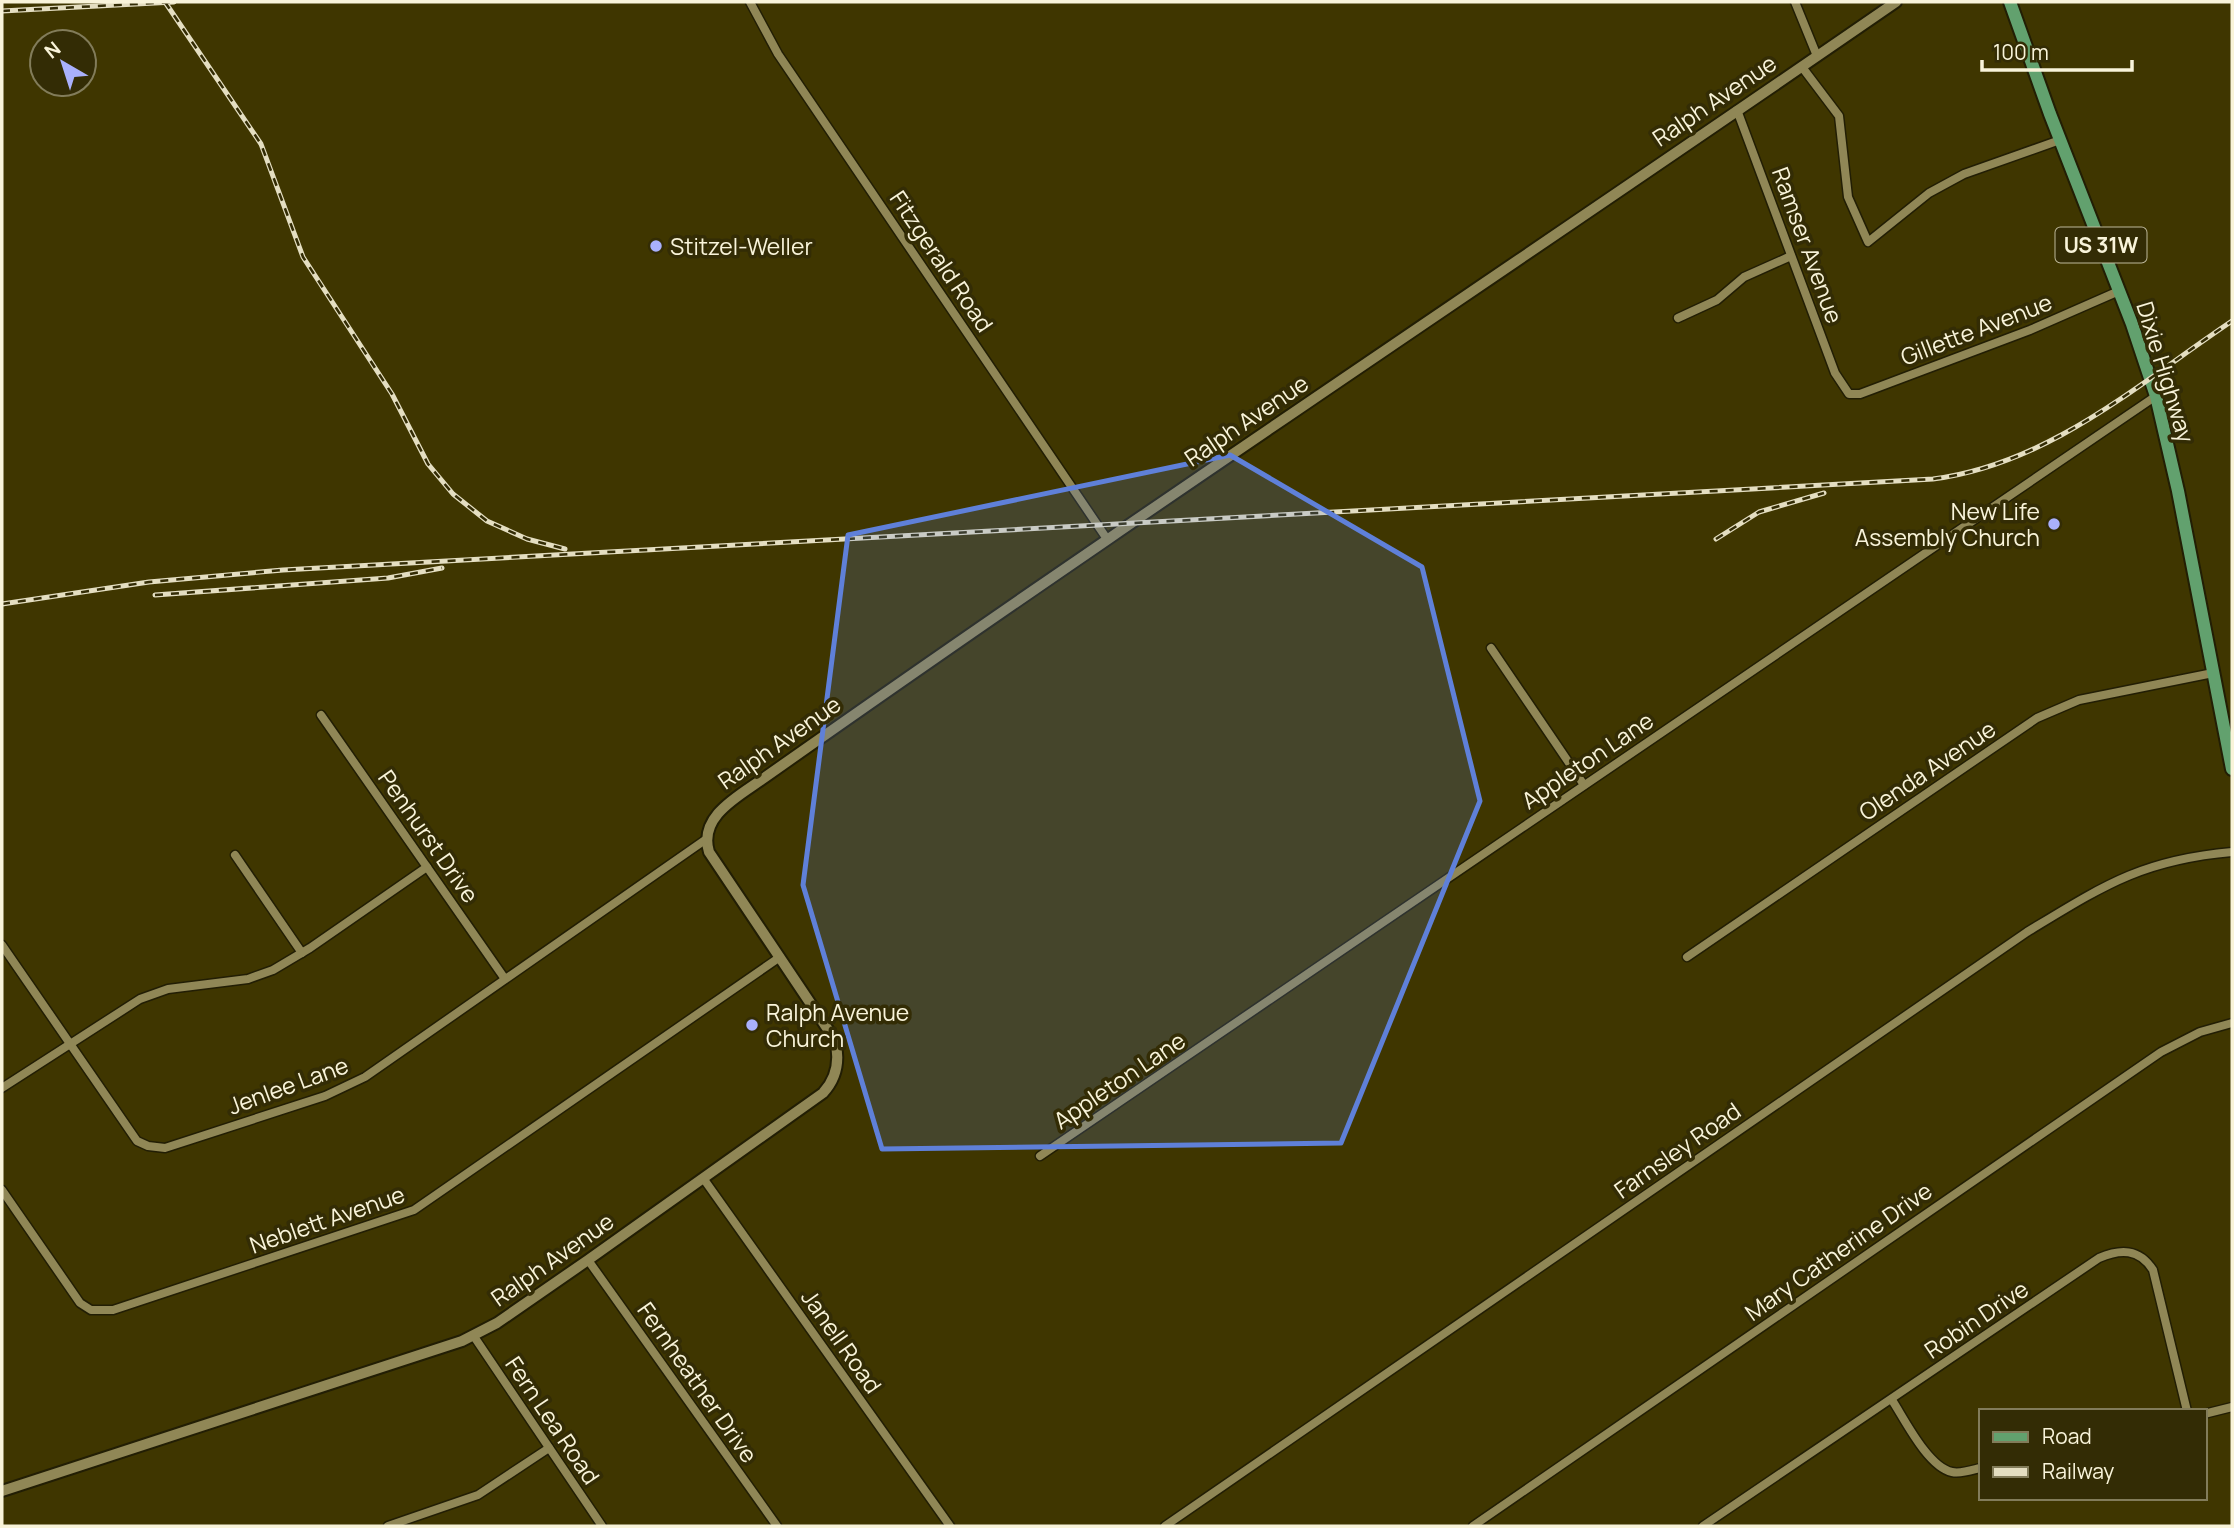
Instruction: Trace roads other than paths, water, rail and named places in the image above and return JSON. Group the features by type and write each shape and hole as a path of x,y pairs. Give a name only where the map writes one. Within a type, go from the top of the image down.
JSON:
{"main road":[{"name":"Dixie Highway","path":"2010,2 2156,396 2178,491 2232,769"}],"street":[{"name":"Fitzgerald Road","path":"750,2 778,54 1107,539"},
{"path":"1795,2 1817,56"},
{"name":"Ralph Avenue","path":"2,1491 434,1351 473,1335 496,1323 588,1260 823,1093 836,1072 837,1048 831,1033 714,860 705,840 715,816 725,806 1107,539 1896,2"},
{"path":"1802,67 1839,116 1848,197 1868,242 1929,194 1964,174 2060,140"},
{"name":"Ramser Avenue","path":"1737,110 1835,373 1846,392"},
{"path":"1678,318 1717,300 1744,277 1791,256"},
{"name":"Gillette Avenue","path":"1846,392 1860,394 2030,330 2119,291"},
{"name":"Appleton Lane","path":"1040,1157 2156,396"},
{"path":"1491,648 1584,785"},
{"name":"Olenda Avenue","path":"1687,957 2037,718 2079,700 2213,673"},
{"name":"Penhurst Drive","path":"321,715 505,979"},
{"name":"Jenlee Lane","path":"2,944 137,1141 148,1146 165,1148 339,1090 365,1077 705,840"},
{"name":"Farnsley Road","path":"1165,1526 2027,932 2133,872 2173,860 2232,852"},
{"path":"235,855 302,953"},
{"path":"2,1088 123,1007 147,996 187,986 248,979 273,970 427,867"},
{"name":"Neblett Avenue","path":"2,1190 79,1303 91,1310 113,1310 414,1210 780,957"},
{"name":"Mary Catherine Drive","path":"1472,1526 2161,1052 2200,1032 2232,1023"},
{"name":"Janell Road","path":"704,1178 950,1526"},
{"name":"Robin Drive","path":"1703,1526 2099,1258 2126,1251 2143,1258 2152,1270 2187,1409"},
{"name":"Fernheather Drive","path":"588,1260 777,1526"},
{"name":"Fern Lea Road","path":"473,1335 602,1526"},
{"path":"1892,1399 1941,1468 1958,1473 1979,1468"},
{"path":"2206,1413 2232,1407"},
{"path":"388,1526 478,1495 549,1448"}],"railway":[{"path":"165,2 261,144 303,257 392,394 428,464 453,494 487,521 527,539 565,549"},
{"path":"2,11 174,2"},
{"path":"2,604 149,582 283,570 1933,479 1975,470 2015,457 2054,439 2127,395 2232,321"},
{"path":"1716,539 1759,512 1824,493"},
{"path":"155,595 388,578 442,568"}],"place":[{"name":"Stitzel-Weller","path":"656,246"},
{"name":"New Life Assembly Church","path":"2054,524"},
{"name":"Ralph Avenue Church","path":"752,1025"}]}
